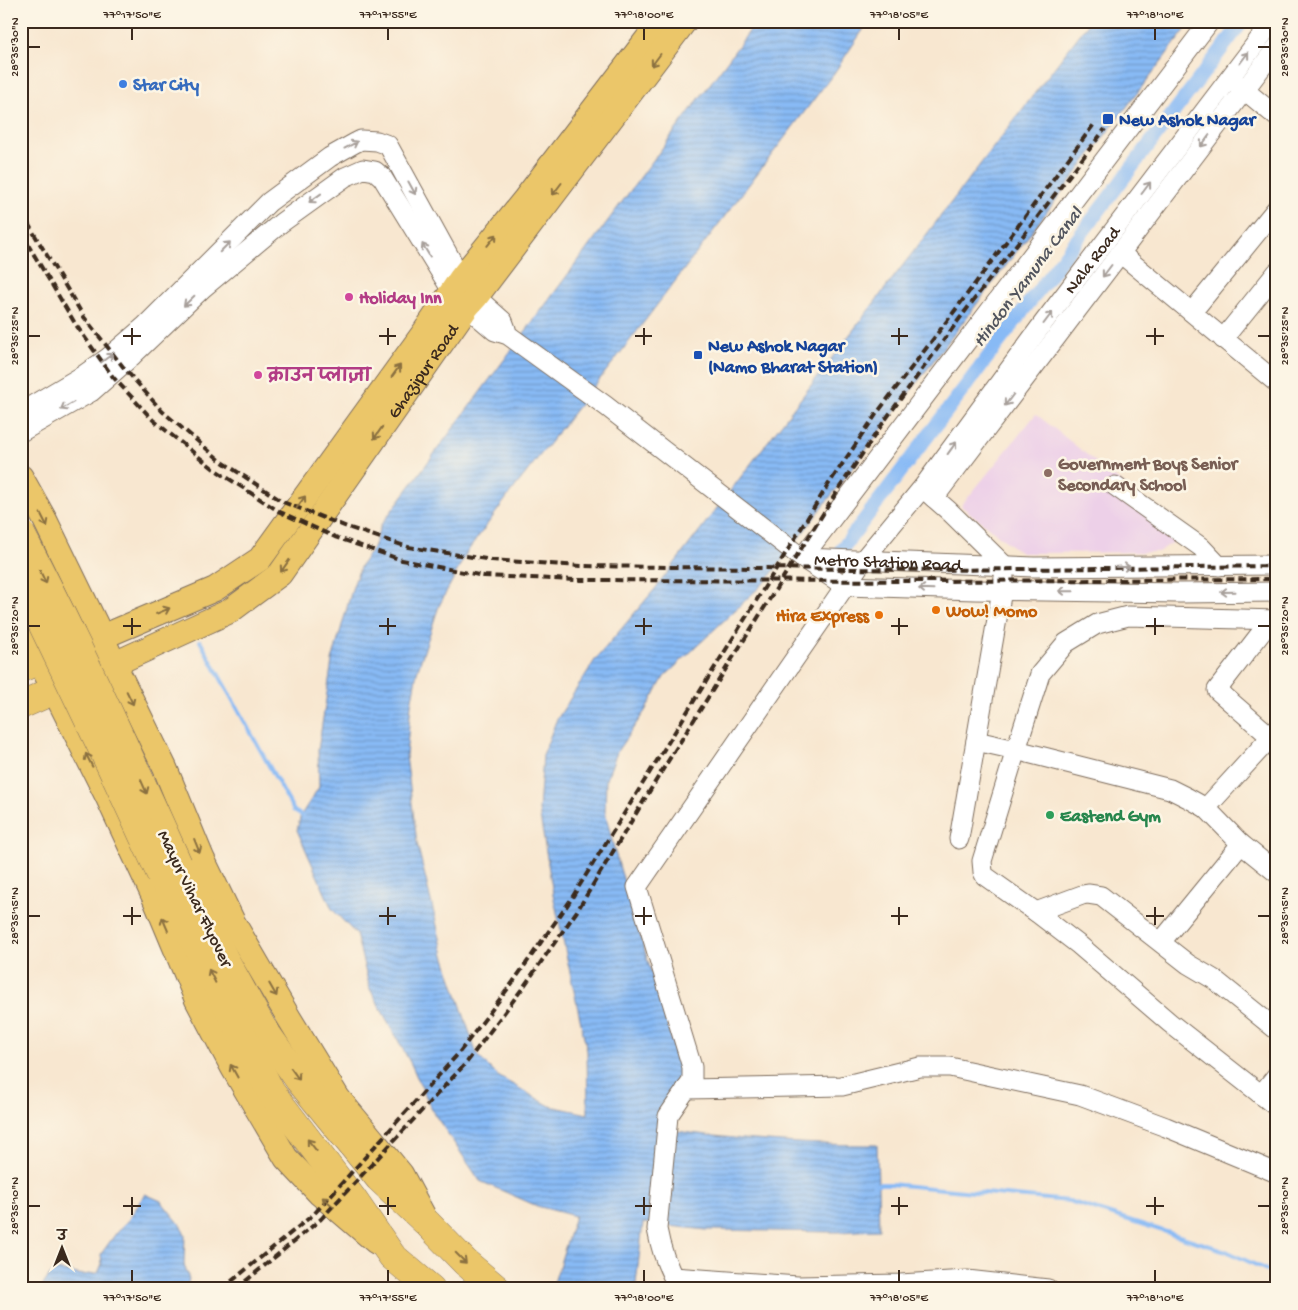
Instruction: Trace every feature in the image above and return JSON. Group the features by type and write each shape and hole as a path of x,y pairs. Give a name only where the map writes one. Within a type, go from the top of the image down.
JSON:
{"highway":[{"name":"Mayur Vihar Flyover","path":"21,534 131,759 178,864 224,958 262,1027 298,1080 379,1178 465,1262 497,1289"},
{"name":"Mayur Vihar Flyover","path":"21,580 161,875 271,1092 352,1198 392,1256 431,1289"},
{"path":"27,663 102,637"},
{"path":"21,705 114,664"}],"main road":[{"name":"Ghazipur Road","path":"102,637 215,588 260,559 420,339 469,298 525,199 661,21"},
{"name":"Ghazipur Road","path":"114,664 230,611 280,574 469,298 685,21"},
{"path":"21,477 102,637 165,768 202,858 233,922 338,1098 401,1174 428,1224"},
{"path":"21,619 27,663 55,691 154,897 197,1000 233,1068 286,1158 320,1194 392,1256"},
{"path":"108,798 109,776 121,759 132,756 154,758 165,768"}],"street":[{"path":"21,432 91,392 203,288 281,223 345,177 363,169 375,171 382,177 469,298 503,321 508,335 606,406 798,555 1210,21"},
{"name":"Nala Road","path":"928,493 1039,330 1126,231 1237,84 1273,21"},
{"name":"Nala Road","path":"1237,84 1277,46"},
{"path":"1237,84 1277,117"},
{"path":"21,412 82,376 109,357 146,326 269,202 330,157 354,143 367,140 377,141 388,146 469,298"},
{"path":"375,171 377,141"},
{"path":"1192,312 1277,208"},
{"name":"Nala Road","path":"928,493 1120,253 1126,231"},
{"path":"1120,253 1277,383"},
{"path":"1223,338 1277,272"},
{"path":"1115,486 1201,547 1218,566"},
{"path":"959,839 1005,566 928,493 863,560 637,887 692,1067 692,1080 668,1116 657,1229 660,1247 676,1283 798,1286 900,1284 967,1280 1048,1289"},
{"name":"Metro Station Road","path":"798,555 863,560 1005,566 1277,565"},
{"name":"Metro Station Road","path":"798,555 845,586 1180,593 1277,592"},
{"name":"Metro Station Road","path":"975,565 975,590"},
{"path":"1274,620 1128,616 1097,624 1066,643 1040,674 982,866 985,876 1079,945 1170,1023 1277,1107"},
{"path":"1206,808 1274,735 1217,690 1274,620"},
{"path":"976,742 1016,750 1170,790 1206,808 1241,844 1277,873"},
{"path":"1161,942 1241,844"},
{"path":"1036,912 1088,894 1101,896 1188,964 1215,980 1277,1030"},
{"path":"686,1089 837,1086 920,1067 950,1067 1080,1095 1166,1127 1277,1173"},
{"path":"1261,1094 1277,1075"}],"shaded area":[{"name":"Government Boys Senior Secondary School","path":"1036,414 1186,534 1158,552 1021,553 961,506"}],"water":[{"path":"757,21 869,21 834,73 618,356 508,496 467,552 439,606 417,672 411,705 406,756 417,843 444,955 477,1055 498,1076 550,1106 588,1114 587,1051 553,894 539,810 543,755 556,721 595,660 655,589 1090,21 1192,21 767,580 664,677 645,711 618,750 606,780 605,812 615,852 673,1044 687,1079 661,1109 658,1128 712,1136 767,1141 877,1145 879,1230 837,1232 706,1230 643,1223 636,1284 633,1289 552,1289 575,1216 537,1206 480,1181 433,1112 411,1064 370,989 356,934 332,909 297,830 301,815 319,787 318,750 332,661 353,586 361,565 373,548 381,525"},
{"path":"145,1194 161,1201 179,1223 185,1235 184,1264 189,1279 186,1289 40,1289 50,1275 57,1270 83,1275 98,1273 102,1264 101,1254 129,1219"}],"waterway":[{"name":"Hindon Yamuna Canal","path":"839,553 1243,21"},
{"path":"200,641 294,811 304,817"},
{"path":"873,1184 1069,1201 1226,1251 1277,1275"}],"railway":[{"path":"222,1289 314,1214 458,1054 513,982 568,904 828,485 877,413 1095,123"},
{"path":"236,1289 321,1219 467,1062 522,989 577,911 660,774 838,490 885,420 963,314 1105,129"},
{"path":"21,212 84,317 124,368 162,411 221,461 283,502 347,527 408,547 492,560 581,566 938,570 1277,566"},
{"path":"21,233 76,325 113,377 153,420 214,469 280,512 335,537 402,560 484,576 576,580 935,581 1277,579"}],"place":[{"name":"Star City","path":"123,84"},
{"name":"New Ashok Nagar","path":"1108,119"},
{"name":"Holiday Inn","path":"349,297"},
{"name":"New Ashok Nagar (Namo Bharat Station)","path":"698,355"},
{"name":"क्राउन प्लाज़ा","path":"258,375"},
{"name":"Government Boys Senior Secondary School","path":"1048,473"},
{"name":"Wow! Momo","path":"936,610"},
{"name":"Hira Express","path":"879,615"},
{"name":"Eastend Gym","path":"1050,815"}]}
